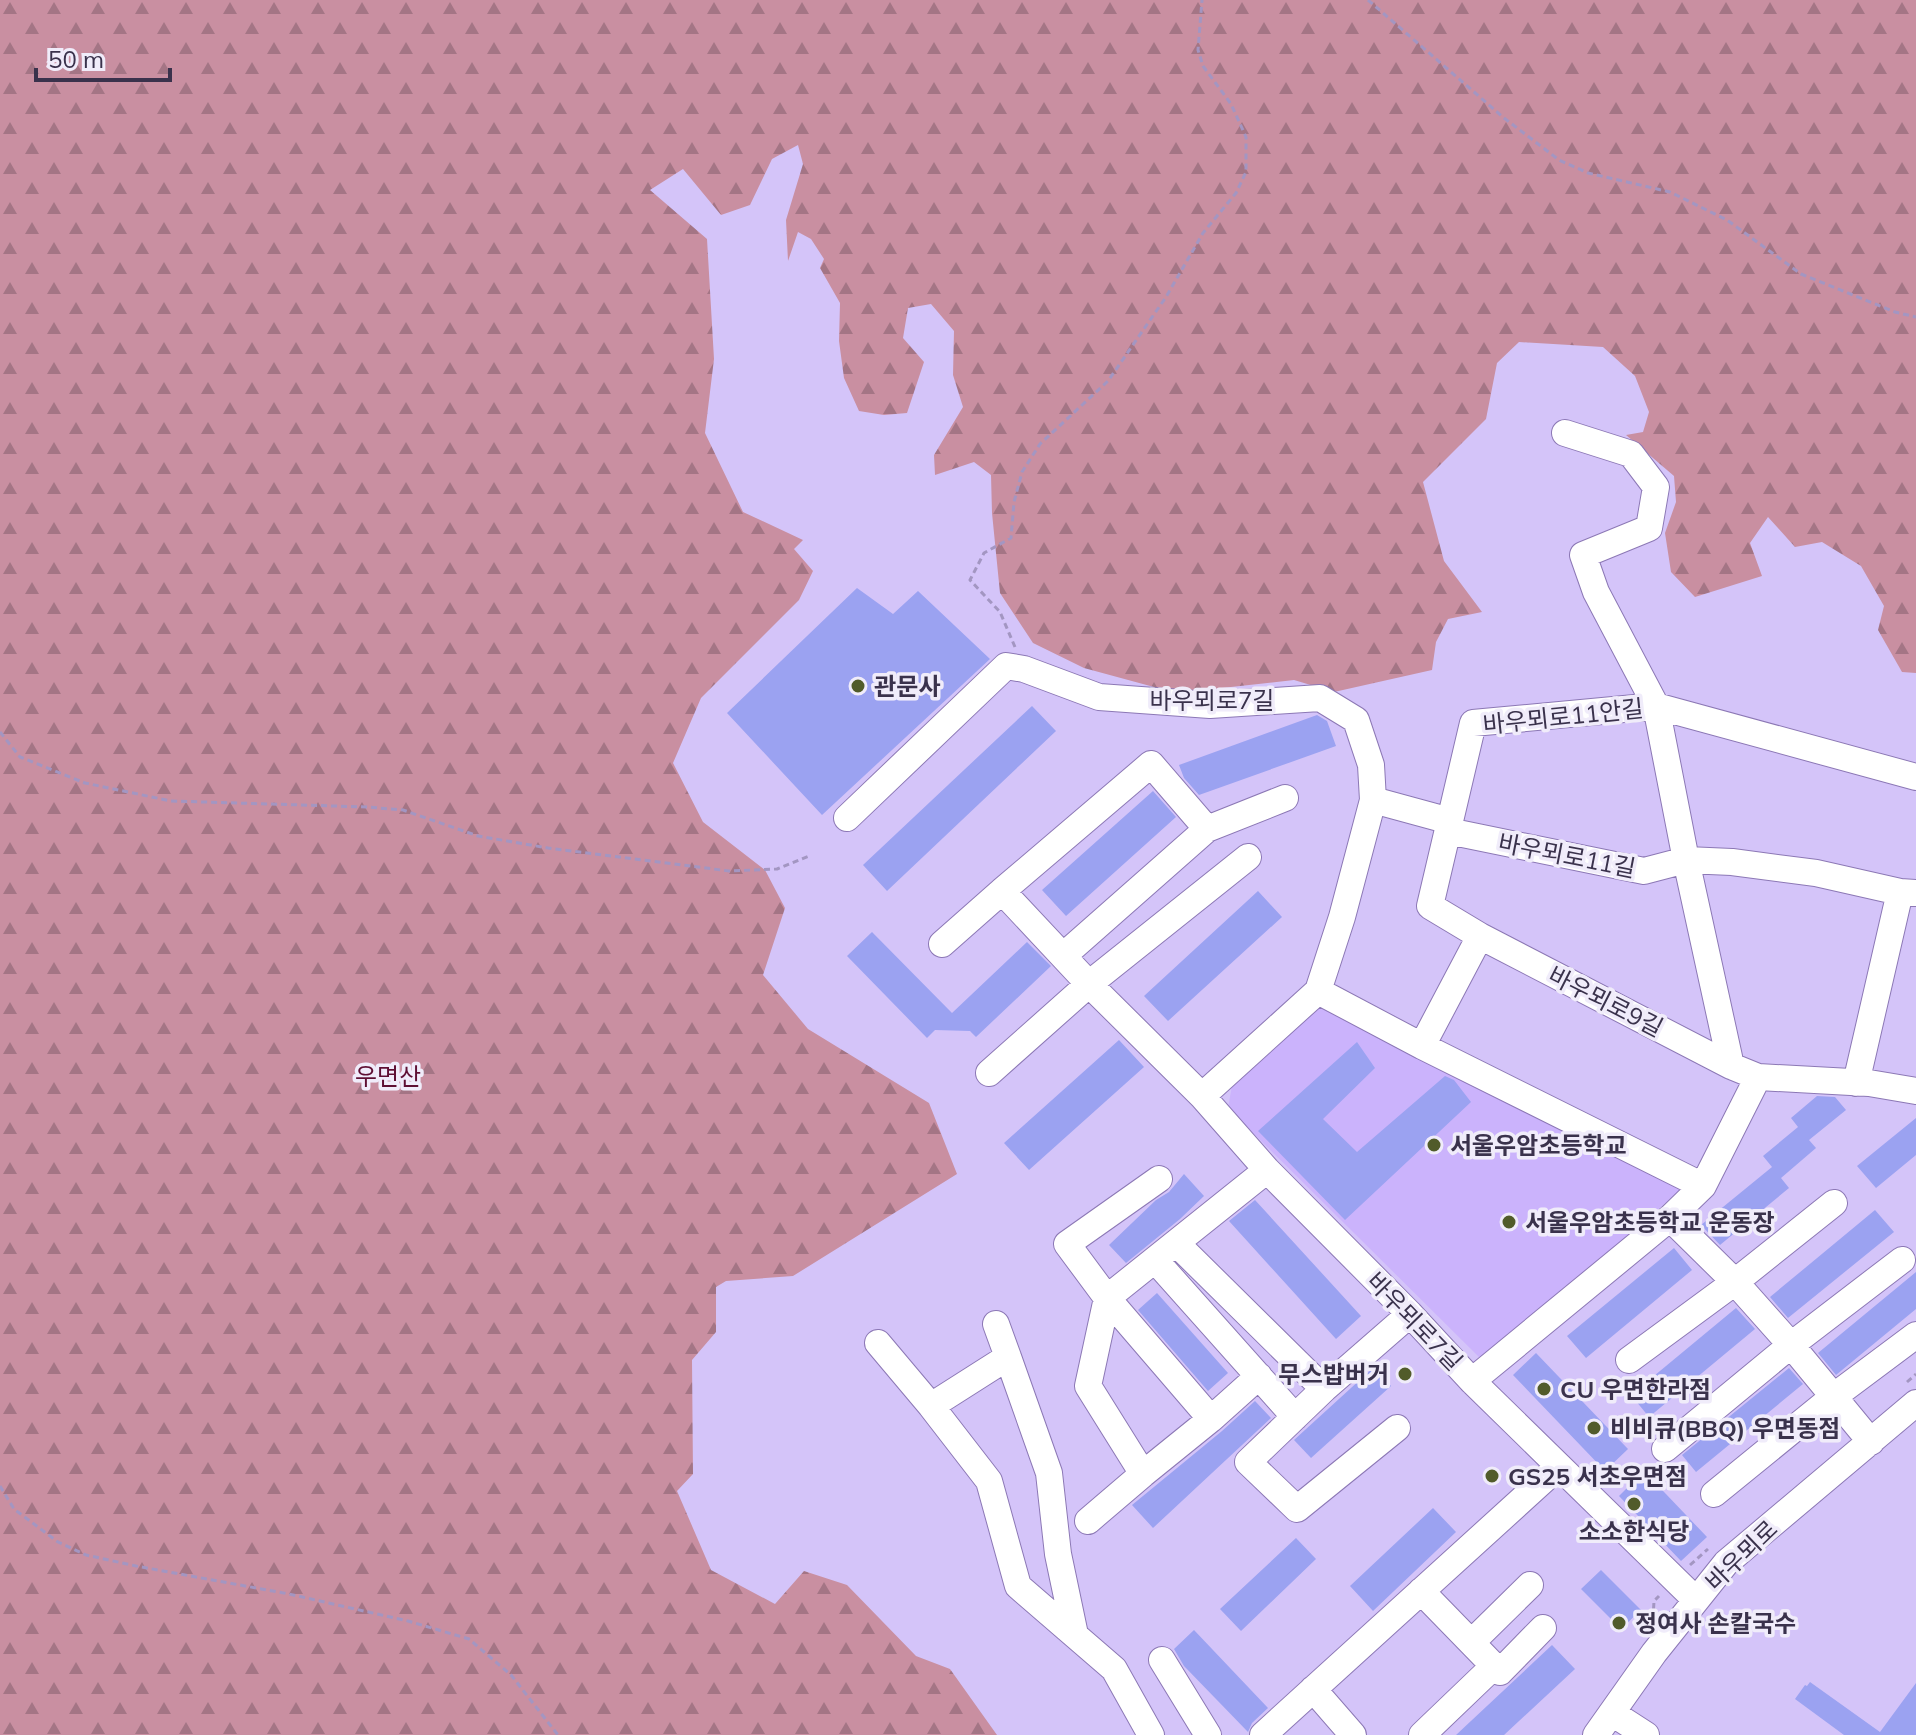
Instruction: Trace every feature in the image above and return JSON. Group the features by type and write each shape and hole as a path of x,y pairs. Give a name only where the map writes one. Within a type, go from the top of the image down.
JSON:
{"street":[{"name":"바우뫼로11안길","path":"1565,433 1631,454 1656,487 1649,528 1583,555 1596,592 1656,706"},
{"path":"847,818 1006,666 1024,669"},
{"name":"바우뫼로7길","path":"1024,669 1099,697 1210,705 1320,698 1356,720 1371,765 1373,800 1342,917 1318,991 1202,1096 1267,1170 1472,1381 1696,1600"},
{"path":"1656,706 1731,1066"},
{"name":"바우뫼로11안길","path":"1449,826 1473,723 1656,706 1916,777"},
{"path":"942,944 1151,764 1207,829"},
{"path":"1063,956 1207,829 1285,798"},
{"name":"바우뫼로11길","path":"1373,800 1449,826 1644,871 1686,860 1732,862 1816,873 1908,892"},
{"name":"바우뫼로9길","path":"1449,826 1430,906 1480,936 1731,1066 1758,1077 1856,1083 1916,1091"},
{"path":"989,1073 1089,984 1248,857"},
{"path":"1002,891 1089,984 1202,1096"},
{"path":"1856,1083 1908,892"},
{"path":"1422,1046 1480,936"},
{"path":"1318,991 1703,1186"},
{"name":"바우뫼로7길","path":"1472,1381 1670,1218 1703,1186 1758,1077"},
{"path":"1143,1474 1088,1386 1107,1298 1267,1170"},
{"path":"1159,1179 1067,1244 1107,1298 1211,1419"},
{"path":"1629,1360 1735,1282 1834,1203"},
{"path":"1670,1218 1735,1282 1871,1442"},
{"path":"1176,1243 1324,1389"},
{"path":"1155,1260 1295,1417"},
{"path":"1665,1449 1791,1345 1902,1260"},
{"path":"1397,1428 1297,1509 1248,1462 1324,1389 1410,1314"},
{"path":"996,1324 1049,1473 1058,1554 1075,1635"},
{"path":"1714,1494 1833,1397 1916,1335"},
{"path":"878,1343 989,1481 1018,1586 1114,1669 1151,1735"},
{"path":"931,1406 1008,1357"},
{"path":"1088,1521 1259,1376"},
{"name":"바우뫼로","path":"1596,1735 1654,1653 1726,1563 1916,1403"},
{"path":"1263,1735 1559,1466"},
{"path":"1472,1642 1530,1585"},
{"path":"1421,1591 1500,1672 1543,1628"},
{"path":"1162,1660 1208,1735"},
{"path":"1422,1735 1494,1666"},
{"path":"1313,1689 1353,1735"},
{"path":"1612,1713 1646,1735"}],"path":[{"path":"1024,669 1000,612 970,580 984,553 1011,538 1014,502 1022,472 1040,444 1108,381 1166,297 1203,233 1236,193 1246,172 1246,137 1231,104 1200,58 1202,0"},
{"path":"1368,0 1504,118 1559,160 1588,173 1670,192 1727,220 1801,274 1895,312 1916,317"},
{"path":"0,732 20,757 85,783 171,801 403,810 478,836 729,871 777,869 809,856"},
{"path":"0,1486 14,1509 58,1542 86,1555 289,1594 408,1621 469,1639 511,1675 558,1735"}],"shaded area":[{"name":"서울우암초등학교","path":"1318,1001 1676,1182 1680,1190 1490,1355 1481,1359 1228,1108 1233,1080"}],"green space":[{"name":"우면산","path":"0,0 1916,0 1916,673 1902,672 1878,630 1884,606 1861,566 1822,542 1795,547 1768,517 1750,543 1762,576 1695,597 1671,572 1665,533 1676,502 1674,476 1626,435 1643,432 1649,412 1635,376 1603,347 1519,342 1497,363 1486,419 1423,482 1444,561 1482,612 1448,619 1436,642 1432,670 1334,692 1294,680 1176,693 1084,668 1033,643 1000,593 991,475 974,462 935,475 934,455 963,407 953,375 954,331 931,304 908,308 903,338 924,362 907,413 884,415 859,411 844,378 839,341 840,303 820,268 824,259 811,239 798,232 788,261 786,220 803,164 798,145 772,159 750,205 721,215 683,169 650,190 707,239 714,359 705,433 743,512 803,540 794,549 813,571 799,600 701,698 673,763 703,822 765,870 785,908 763,975 808,1029 929,1103 957,1174 793,1276 726,1281 716,1287 716,1332 692,1360 693,1474 677,1491 711,1570 775,1604 804,1571 847,1585 916,1656 950,1669 997,1735 0,1735"}],"building":[{"name":"관문사","path":"857,588 893,614 918,591 990,659 822,815 727,713"},
{"path":"1032,706 1056,731 887,891 863,865"},
{"path":"1317,715 1327,721 1336,746 1199,795 1184,778 1179,765"},
{"path":"1153,791 1176,817 1066,916 1042,890"},
{"path":"1258,891 1282,917 1168,1021 1144,996"},
{"path":"872,932 952,1013 1027,942 1051,966 976,1037 970,1031 935,1030 927,1038 847,956"},
{"path":"1119,1040 1144,1067 1029,1170 1004,1143"},
{"name":"서울우암초등학교","path":"1357,1042 1375,1068 1323,1119 1357,1152 1445,1076 1454,1080 1471,1102 1345,1220 1258,1131"},
{"path":"1817,1096 1835,1097 1846,1110 1809,1140 1816,1148 1781,1178 1789,1188 1720,1245 1701,1225 1772,1167 1763,1156 1798,1127 1791,1118"},
{"path":"1916,1118 1916,1155 1876,1188 1857,1166"},
{"path":"1184,1174 1204,1196 1126,1263 1109,1245 1156,1200 1169,1192"},
{"path":"1255,1200 1361,1316 1336,1339 1229,1221"},
{"path":"1875,1210 1894,1232 1788,1318 1770,1297"},
{"path":"1674,1248 1692,1270 1586,1358 1567,1336"},
{"path":"1916,1272 1916,1309 1836,1375 1818,1353"},
{"path":"1157,1293 1228,1373 1208,1391 1138,1310"},
{"path":"1736,1308 1755,1329 1649,1417 1631,1395"},
{"path":"1536,1353 1628,1449 1605,1471 1513,1375"},
{"path":"1374,1367 1391,1386 1311,1458 1294,1440"},
{"path":"1789,1368 1803,1384 1696,1472 1682,1455"},
{"path":"1255,1401 1271,1418 1153,1528 1132,1505"},
{"path":"1644,1471 1707,1537 1681,1561 1619,1496"},
{"path":"1433,1508 1456,1532 1373,1611 1350,1586"},
{"path":"1296,1538 1316,1559 1241,1631 1220,1609"},
{"path":"1601,1570 1641,1610 1621,1629 1581,1589"},
{"path":"1194,1630 1268,1708 1252,1723 1248,1732 1184,1666 1174,1649"},
{"path":"1552,1645 1575,1669 1504,1735 1456,1735"},
{"path":"1810,1682 1880,1732 1916,1683 1916,1735 1844,1735 1795,1699"}],"place":[{"name":"관문사","path":"858,686"},
{"name":"서울우암초등학교","path":"1434,1145"},
{"name":"서울우암초등학교 운동장","path":"1509,1222"},
{"name":"무스밥버거","path":"1405,1374"},
{"name":"CU 우면한라점","path":"1544,1389"},
{"name":"비비큐(BBQ) 우면동점","path":"1594,1428"},
{"name":"GS25 서초우면점","path":"1492,1476"},
{"name":"소소한식당","path":"1634,1504"},
{"name":"정여사 손칼국수","path":"1619,1623"}]}
